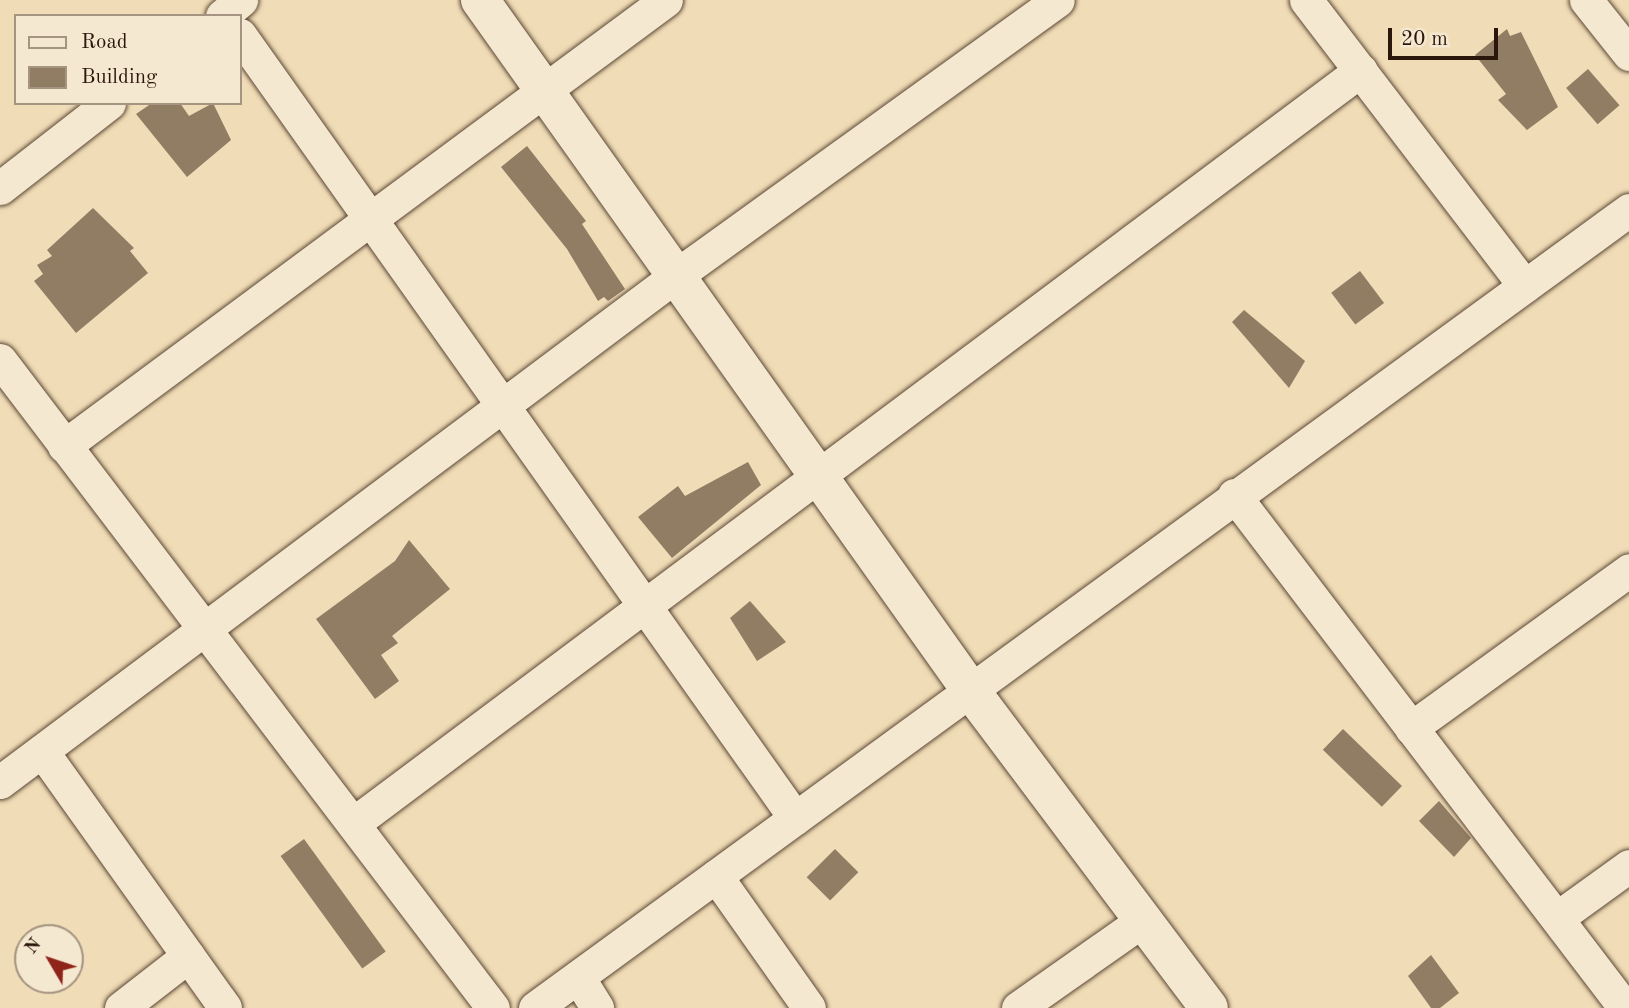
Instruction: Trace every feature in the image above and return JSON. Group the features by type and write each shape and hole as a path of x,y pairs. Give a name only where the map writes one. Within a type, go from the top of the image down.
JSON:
{"street":[{"path":"480,0 674,277 971,691 1209,1008"},
{"path":"64,446 666,0"},
{"path":"0,782 674,277 1058,0"},
{"path":"1307,0 1525,286"},
{"path":"1586,0 1629,54"},
{"path":"242,33 501,406 795,818"},
{"path":"354,823 819,479 1361,70"},
{"path":"0,188 106,105"},
{"path":"535,1008 971,691 1234,495 1629,210"},
{"path":"0,360 202,631 354,823 493,1008"},
{"path":"1234,495 1625,1008"},
{"path":"1411,728 1629,570"},
{"path":"42,751 225,1008"},
{"path":"1557,918 1629,866"},
{"path":"716,876 809,1008"},
{"path":"1018,1008 1143,920"},
{"path":"121,1008 188,956"},
{"path":"578,977 597,1008"}],"building":[{"path":"1507,29 1510,36 1521,32 1558,107 1527,130 1498,100 1506,94 1475,55"},
{"path":"1588,69 1619,105 1598,124 1566,88"},
{"path":"149,105 181,105 189,116 214,105 231,140 187,177 136,114"},
{"path":"527,146 586,221 582,224 625,289 608,301 604,297 598,301 567,249 501,167"},
{"path":"93,208 134,248 130,251 148,273 76,333 34,281 43,274 37,265 52,256 47,250"},
{"path":"1360,271 1384,303 1355,325 1331,293"},
{"path":"1244,310 1305,361 1289,388 1232,322"},
{"path":"748,462 761,485 672,558 638,517 678,486 685,496"},
{"path":"409,540 450,589 392,636 398,643 381,655 399,681 375,699 316,619 395,561"},
{"path":"750,601 786,642 757,661 730,618"},
{"path":"1343,729 1402,786 1382,807 1323,750"},
{"path":"1439,801 1471,838 1454,857 1419,821"},
{"path":"304,839 386,951 362,968 281,856"},
{"path":"835,849 858,872 830,901 807,877"},
{"path":"1431,955 1459,993 1440,1008 1431,1008 1408,976"}]}
